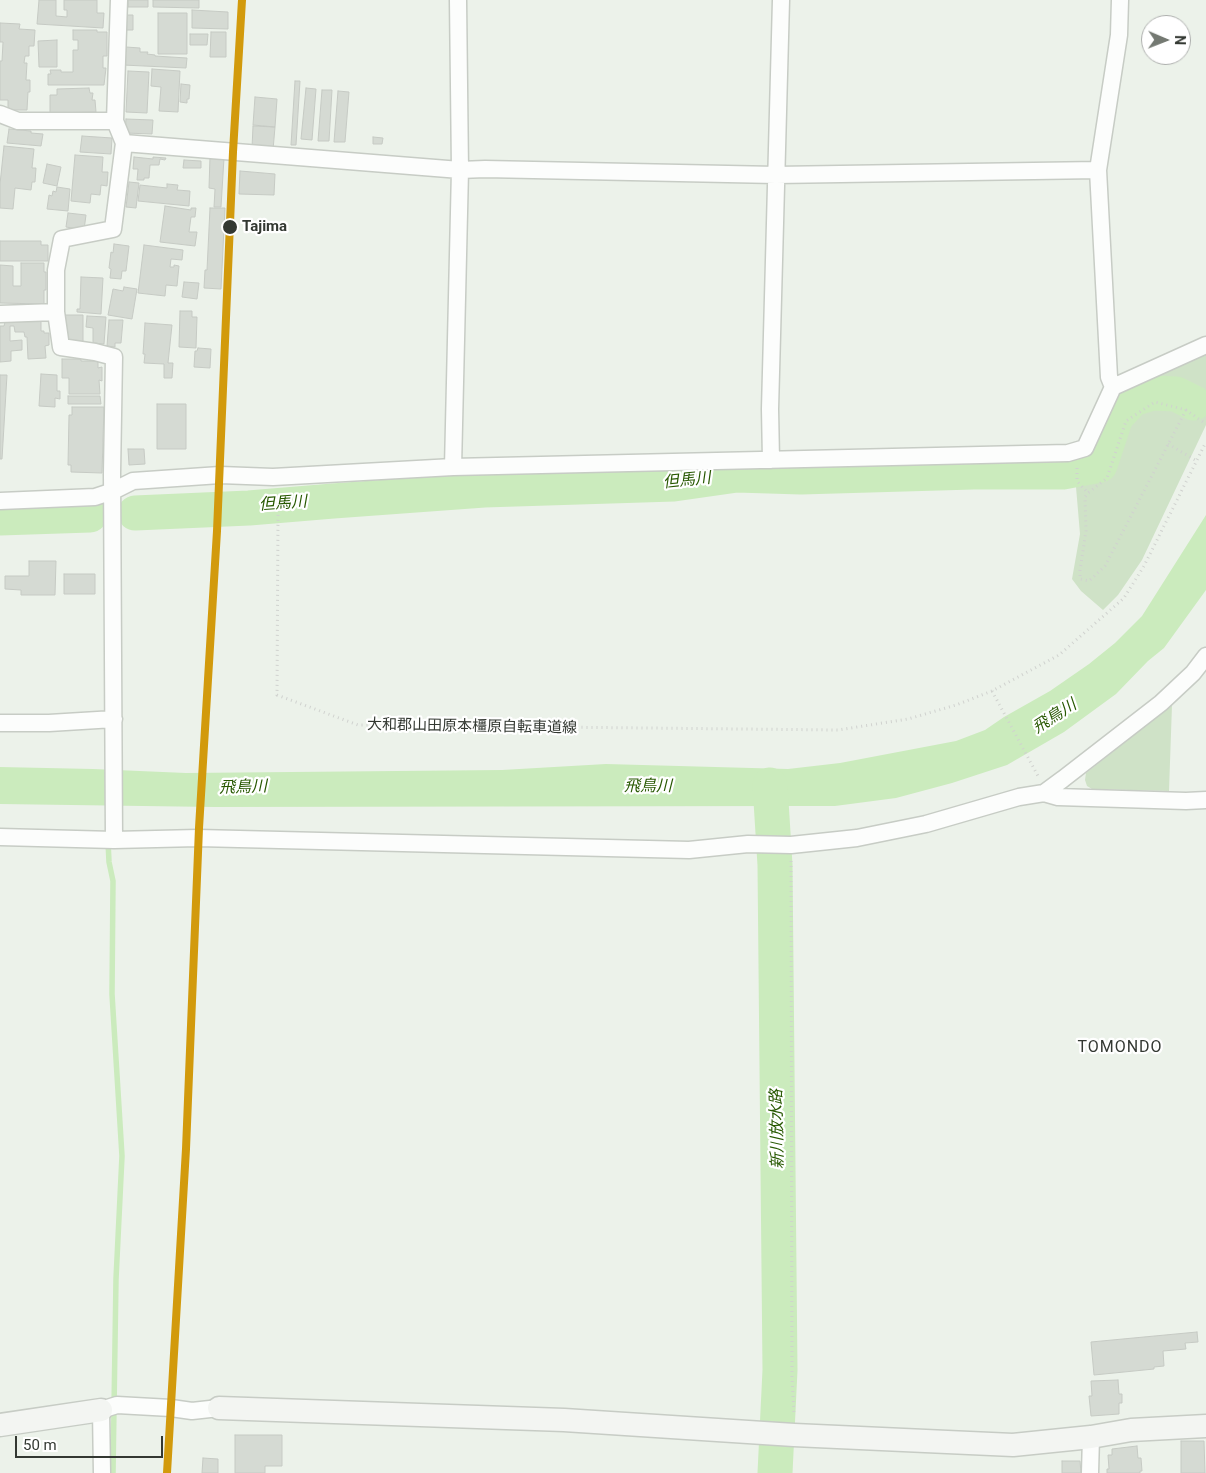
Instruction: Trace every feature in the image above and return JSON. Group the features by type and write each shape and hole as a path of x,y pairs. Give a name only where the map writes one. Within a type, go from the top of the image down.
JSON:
{"street":[{"path":"114,837 114,356 60,348 56,312 56,270 62,239 113,229 124,143 115,121 119,0"},
{"path":"453,466 460,170 458,0"},
{"path":"771,460 770,409 781,0"},
{"path":"1113,387 1108,377 1098,170 1120,35 1120,0"},
{"path":"0,114 18,122 115,121"},
{"path":"124,143 460,170 776,176 1098,170"},
{"path":"0,314 56,312"},
{"path":"0,501 95,497 113,491 133,480 220,476 273,477 453,466 1068,453 1085,448 1113,387 1206,345"},
{"path":"1044,793 1161,703 1193,673 1206,656"},
{"path":"0,723 114,726"},
{"path":"0,837 198,838 689,850 748,844 791,846 857,838 926,824 1019,797 1044,793 1058,797 1206,800"},
{"path":"0,1425 101,1410 117,1405 192,1411 219,1408 564,1420 794,1435 1013,1445 1091,1437 1131,1430 1206,1426"},
{"path":"101,1410 102,1473"},
{"path":"1090,1473 1091,1437"}],"path":[{"path":"1186,410 1105,566 1089,581 1080,579 1086,531 1085,497 1107,478 1126,422 1155,402 1186,410 1206,424"},
{"name":"大和郡山田原本橿原自転車道線","path":"273,477 278,512 277,696 358,726 838,730 908,719 956,705 992,691 1059,655 1124,598 1144,566 1206,442"},
{"path":"1168,444 1197,461"},
{"path":"1078,450 1077,482 1088,493"},
{"path":"992,691 1037,774"},
{"path":"791,846 792,1378 794,1435"}],"shaded area":[{"path":"1206,351 1206,425 1142,560 1118,595 1103,610 1081,591 1072,579 1080,534 1076,487 1082,476 1082,461 1093,454 1110,410 1119,400 1143,381"},
{"path":"1172,705 1169,791 1092,789 1087,786 1085,780 1086,773"}],"water":[{"name":"飛鳥川","path":"1206,515 1206,590 1164,648 1148,661 1116,694 1064,732 1007,765 952,783 896,798 835,806 214,807 0,804 0,767 186,773 502,770 606,764 788,769 840,763 956,741 985,730 1050,691 1115,643 1142,616"}],"building":[{"path":"39,0 56,0 56,16 67,17 67,10 64,10 64,0 97,0 97,13 104,13 103,28 37,24"},
{"path":"128,0 148,0 148,7 128,7"},
{"path":"153,0 199,0 199,8 153,7"},
{"path":"192,10 228,12 228,29 192,28"},
{"path":"158,13 187,13 187,54 158,54"},
{"path":"125,15 133,15 133,30 125,30"},
{"path":"0,23 20,24 19,29 35,30 34,46 29,46 29,56 25,56 24,63 27,63 26,80 30,80 27,110 8,110 8,100 0,100 0,61 2,61 3,42 0,42"},
{"path":"73,30 107,32 107,56 103,56 103,68 106,68 104,85 48,85 48,74 51,74 50,70 73,72 73,50 78,50 78,40 73,40"},
{"path":"211,32 226,32 226,57 210,57"},
{"path":"190,34 208,34 207,45 190,45"},
{"path":"57,40 57,67 39,67 38,41"},
{"path":"126,47 140,48 140,52 148,52 147,54 155,56 187,58 186,68 123,65"},
{"path":"152,69 180,71 178,112 159,111 161,87 151,86"},
{"path":"128,71 149,72 147,113 126,112"},
{"path":"295,81 300,81 296,145 291,145"},
{"path":"181,84 190,85 187,103 180,102"},
{"path":"89,88 90,93 93,93 92,100 95,100 96,112 50,113 50,95 57,95 57,89"},
{"path":"306,88 316,89 312,140 301,139"},
{"path":"322,90 332,90 329,141 318,141"},
{"path":"338,91 349,92 345,142 334,142"},
{"path":"255,97 277,99 275,127 253,125"},
{"path":"126,119 153,120 152,134 125,133"},
{"path":"253,126 275,127 273,150 252,148"},
{"path":"9,129 43,134 41,146 7,143"},
{"path":"82,136 112,138 111,154 80,152"},
{"path":"373,137 383,138 382,144 373,144"},
{"path":"4,146 34,149 32,168 36,168 35,182 32,182 31,190 15,188 13,209 0,208 0,184"},
{"path":"75,155 103,157 102,172 108,172 107,186 101,185 100,195 91,194 90,203 71,201"},
{"path":"134,157 166,158 165,160 160,159 159,165 150,165 149,178 137,180 138,169 133,169"},
{"path":"210,157 224,158 221,207 214,207 215,189 209,188"},
{"path":"184,160 201,161 201,168 183,168"},
{"path":"47,164 61,167 57,186 43,183"},
{"path":"240,171 275,174 274,195 239,194"},
{"path":"129,182 139,183 136,208 126,207"},
{"path":"167,184 178,185 177,190 190,191 189,206 138,201 140,185 167,188"},
{"path":"57,187 70,189 68,211 47,209 49,195 52,196 53,191 56,192"},
{"path":"165,206 191,210 191,208 196,208 195,217 191,217 189,232 197,232 195,246 160,242"},
{"path":"210,208 225,208 221,289 204,288 205,270 207,270"},
{"path":"68,213 86,215 84,230 66,227"},
{"path":"0,241 41,241 41,245 48,245 48,261 0,261"},
{"path":"114,244 129,246 126,271 122,271 121,279 110,278 111,269 109,268"},
{"path":"144,245 183,250 182,260 171,259 170,267 174,267 174,265 179,266 177,286 166,285 165,296 138,293"},
{"path":"21,263 44,263 46,290 44,290 44,304 0,303 0,265 13,266 13,286 21,286"},
{"path":"81,277 103,278 101,314 77,312 77,309 80,309"},
{"path":"184,282 199,283 197,299 182,297"},
{"path":"124,287 137,289 132,319 108,315 113,289 123,291"},
{"path":"180,311 192,311 192,317 197,317 196,348 179,347"},
{"path":"65,315 83,315 83,342 65,342"},
{"path":"87,316 106,317 104,344 93,343 93,328 86,327"},
{"path":"41,320 41,331 49,333 49,345 45,346 46,358 28,359 27,337 25,337 24,332 15,332 14,326 10,326 10,341 22,340 22,350 11,351 11,361 0,362 0,326 4,326 5,322"},
{"path":"109,320 123,320 121,343 115,343 115,347 107,346"},
{"path":"145,323 172,325 168,363 173,363 172,378 164,378 164,364 144,363"},
{"path":"198,348 211,349 210,368 194,367 195,351"},
{"path":"62,359 98,361 98,368 102,367 102,381 99,380 100,394 69,394 69,378 62,378"},
{"path":"41,374 57,375 57,391 60,391 60,399 55,398 55,407 39,406"},
{"path":"0,375 7,375 2,459 0,459"},
{"path":"68,396 100,396 101,404 68,404"},
{"path":"157,404 186,404 186,449 157,449"},
{"path":"72,407 104,407 102,473 71,472 71,465 68,465 69,415 72,415"},
{"path":"128,449 144,449 145,464 129,465"},
{"path":"29,561 56,561 55,595 21,595 21,590 5,589 5,576 29,576"},
{"path":"64,574 95,574 95,594 64,594"},
{"path":"1197,1332 1198,1342 1185,1343 1186,1349 1163,1351 1164,1366 1154,1367 1154,1369 1094,1375 1091,1342"},
{"path":"1118,1380 1119,1394 1122,1394 1122,1403 1119,1403 1119,1414 1091,1416 1089,1396 1092,1396 1091,1381"},
{"path":"235,1435 282,1435 282,1466 265,1466 265,1473 235,1473"},
{"path":"1181,1441 1204,1441 1205,1473 1181,1473"},
{"path":"1137,1446 1138,1458 1141,1458 1142,1471 1140,1473 1107,1473 1107,1469 1109,1469 1108,1455 1112,1455 1112,1449"},
{"path":"203,1458 218,1459 218,1473 202,1473"},
{"path":"1062,1461 1080,1461 1081,1473 1062,1473"}],"waterway":[{"name":"但馬川","path":"135,513 249,508 484,490 674,484 737,475 801,477 973,472 1063,472 1100,465 1116,417 1133,399 1152,393 1176,394 1194,403"},
{"name":"但馬川","path":"0,518 90,515"},
{"name":"新川放水路","path":"770,785 775,865 780,1370 775,1473"},
{"path":"108,841 109,862 113,881 112,994 122,1156 116,1279 113,1473"}],"transit line":[{"path":"167,1473 186,1149 199,828 217,531 233,152 242,0"}],"place":[{"name":"Tajima","path":"230,227"}],"district":[{"name":"TOMONDO","path":"1120,1048"}]}
